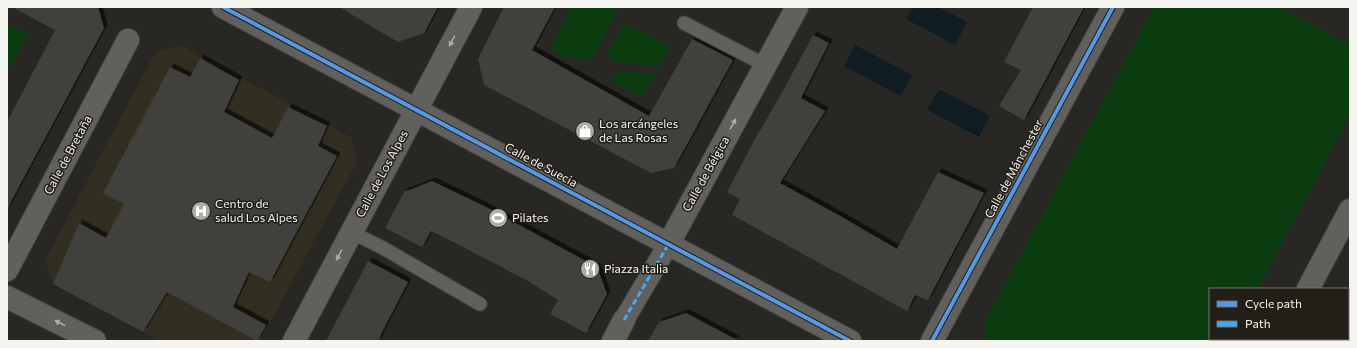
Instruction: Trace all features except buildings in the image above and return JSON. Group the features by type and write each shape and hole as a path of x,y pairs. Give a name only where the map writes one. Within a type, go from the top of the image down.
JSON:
{"street":[{"name":"Calle de Suecia","path":"223,7 850,341"},
{"name":"Calle de Los Alpes","path":"294,341 470,7"},
{"name":"Calle de Bélgica","path":"613,341 668,244 797,7"},
{"name":"Calle de Mánchester","path":"932,341 1113,7"},
{"name":"Calle de Bretaña","path":"7,270 128,40"},
{"path":"1309,288 1350,210"},
{"path":"7,297 95,341"}],"lane":[{"path":"684,23 765,65"},
{"path":"352,232 383,248 480,304"}],"shaded area":[{"path":"913,7 938,7 967,22 955,45 906,19"},
{"name":"Centro de salud Los Alpes","path":"181,45 351,137 357,162 260,341 160,341 53,284 45,260 155,53"},
{"path":"855,45 912,75 901,96 844,66"},
{"path":"939,89 990,116 979,137 927,110"}],"green space":[{"path":"572,7 619,7 592,60 563,57 550,49"},
{"path":"1154,7 1279,7 1350,45 1350,115 1259,288 1209,288 1209,340 1230,341 986,341 986,319"},
{"path":"624,23 670,46 660,67 613,62 607,54"},
{"path":"7,24 28,34 9,69 7,68"},
{"path":"616,71 656,74 643,97 610,81"}],"marked path":[{"path":"624,320 668,245"}],"cycle path":[{"path":"223,7 850,341"},
{"path":"932,341 1113,7"}],"place":[{"name":"Los arcángeles de Las Rosas","path":"585,131"},
{"name":"Centro de salud Los Alpes","path":"201,211"},
{"name":"Pilates","path":"498,218"},
{"name":"Piazza Italia","path":"590,269"}]}
